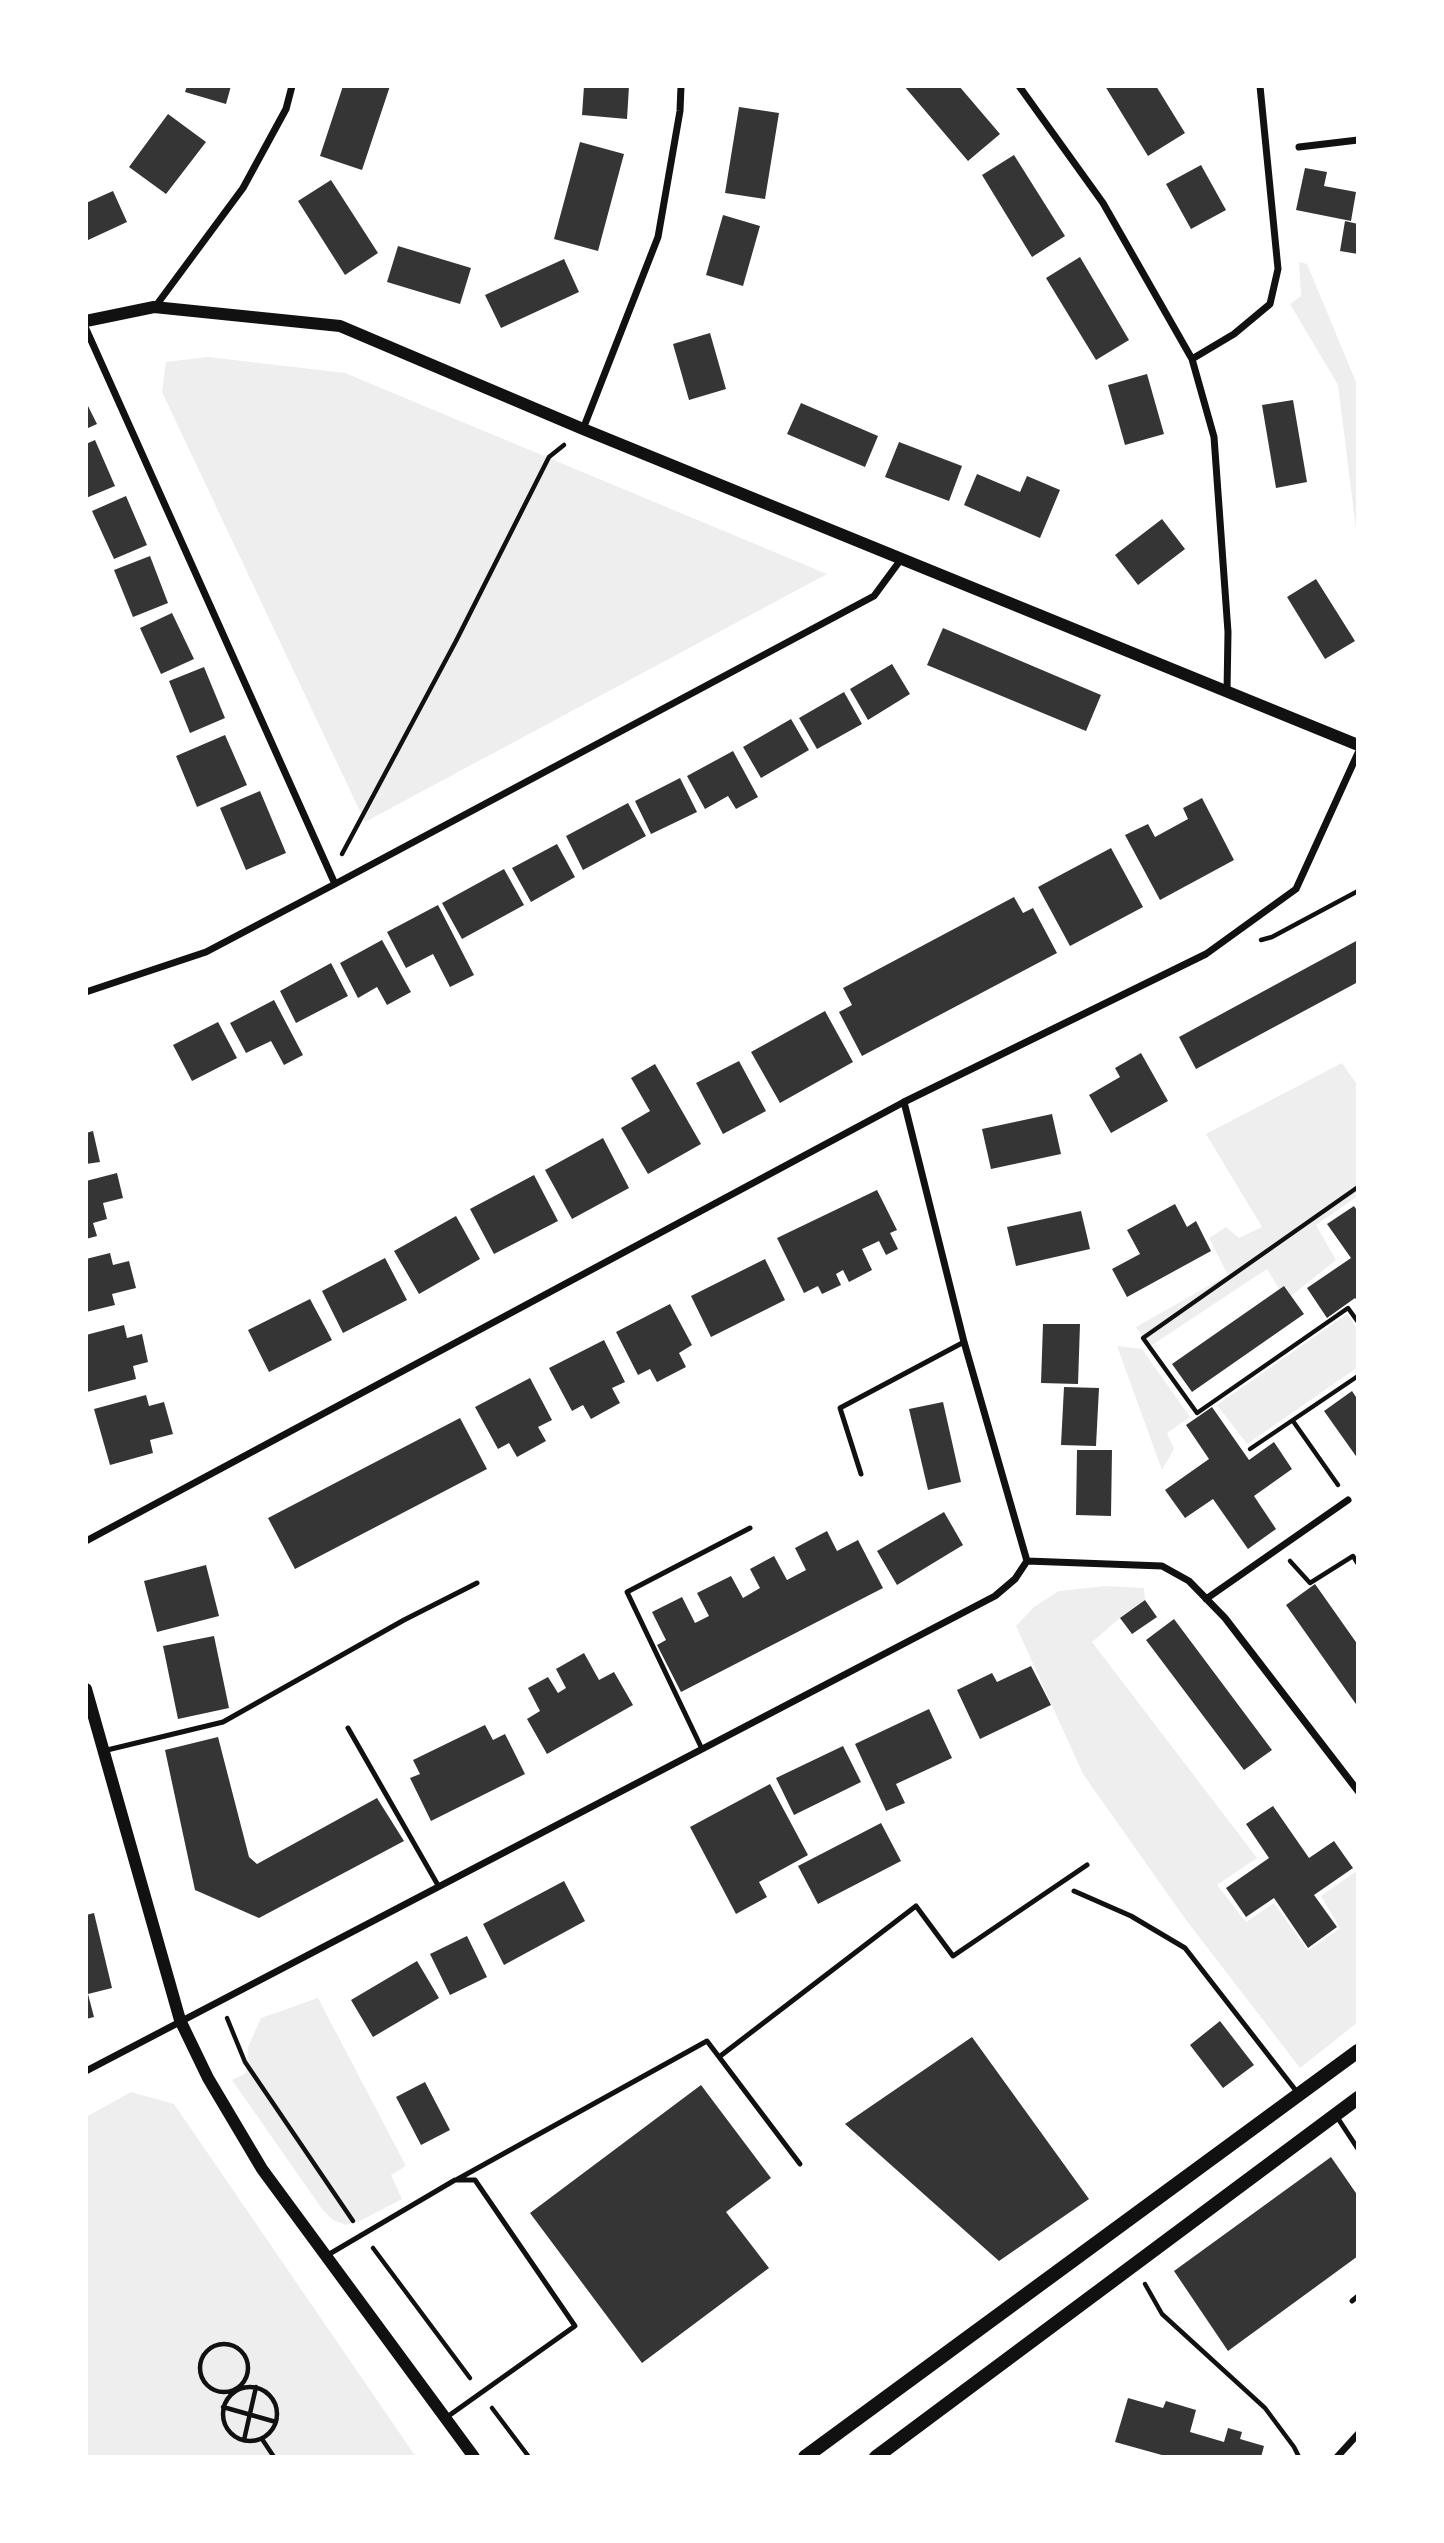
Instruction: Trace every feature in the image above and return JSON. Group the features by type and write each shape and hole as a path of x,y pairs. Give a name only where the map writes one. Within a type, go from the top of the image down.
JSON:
{"main road":[{"path":"805,2457 1358,2051"},
{"path":"876,2457 1358,2098"}],"street":[{"path":"154,307 243,188 286,109 292,86"},
{"path":"583,429 658,237 680,110 681,86"},
{"path":"1019,86 1103,203 1192,359 1213,437 1228,632 1227,693"},
{"path":"1192,359 1234,334 1270,304 1278,270 1260,86"},
{"path":"1300,147 1358,140"},
{"path":"86,321 154,307 340,326 583,429 1358,745"},
{"path":"86,329 334,884"},
{"path":"86,992 206,952 334,884 874,596 902,558"},
{"path":"86,1541 904,1102 1206,954 1296,890 1358,753"},
{"path":"86,2071 995,1596 1015,1579 1027,1561 964,1342 904,1102"},
{"path":"1206,1599 1348,1500"},
{"path":"1027,1561 1162,1566 1189,1581 1225,1618 1358,1791"},
{"path":"86,1689 180,2020 208,2078 262,2169 474,2457"},
{"path":"1337,2457 1358,2434"}],"lane":[{"path":"861,1474 840,1408 964,1342"},
{"path":"702,1749 627,1591 750,1528"},
{"path":"103,1751 223,1722 404,1620 477,1583"},
{"path":"348,1728 439,1886"},
{"path":"719,2057 916,1906 953,1956 1087,1865"},
{"path":"1073,1891 1131,1916 1185,1948 1299,2094"},
{"path":"326,2256 455,2180 707,2041 800,2164"},
{"path":"1335,2114 1358,2149"},
{"path":"445,2418 575,2326 475,2180 455,2180"},
{"path":"1352,2301 1358,2296"}],"path":[{"path":"331,875 456,641 548,457 583,429"},
{"path":"1259,940 1272,937 1358,891"},
{"path":"1358,1187 1143,1338 1197,1413 1348,1308 1358,1322"},
{"path":"1250,1449 1358,1376"},
{"path":"1293,1421 1348,1500"},
{"path":"1288,1559 1310,1583 1353,1556 1358,1563"},
{"path":"1134,2265 1162,2314 1265,2408 1294,2447 1298,2457"},
{"path":"256,2387 246,2387 235,2390 225,2393 215,2390 206,2384 200,2374 203,2356 209,2349 228,2344 237,2347 244,2355 248,2364 247,2375 243,2384 235,2390 227,2398 223,2407 223,2418 228,2430 238,2438 249,2441 262,2439 276,2423 274,2400 266,2391 256,2387"},
{"path":"244,2440 256,2387"},
{"path":"223,2407 276,2423"},
{"path":"262,2439 274,2457"}],"shaded area":[{"path":"1299,262 1307,264 1358,387 1358,545 1338,385 1290,304 1301,296"},
{"path":"208,357 345,373 827,574 365,822 162,392 166,362"},
{"path":"1342,1063 1358,1086 1358,1196 1316,1225 1336,1260 1291,1296 1284,1286 1279,1289 1267,1269 1149,1347 1136,1327 1228,1275 1209,1238 1226,1227 1239,1238 1262,1227 1206,1134"},
{"path":"1347,1314 1358,1330 1358,1367 1247,1444 1217,1405"},
{"path":"1117,1346 1142,1349 1190,1417 1167,1433 1174,1449 1162,1470"},
{"path":"1106,1586 1144,1588 1145,1600 1092,1642 1257,1858 1217,1885 1246,1922 1274,1903 1308,1951 1340,1928 1321,1896 1358,1870 1358,2022 1300,2068 1186,1920 1083,1774 1016,1626 1034,1607 1059,1591"},
{"path":"318,1998 406,2166 391,2175 402,2199 362,2220 346,2225 333,2220 322,2209 232,2080 246,2073 248,2047 261,2018"},
{"path":"131,2092 174,2104 416,2457 86,2457 86,2117"}],"building":[{"path":"187,86 231,86 226,104 185,92"},
{"path":"343,86 390,86 362,170 320,156"},
{"path":"584,86 629,86 627,119 582,115"},
{"path":"904,86 959,86 1000,134 968,161"},
{"path":"1105,86 1156,86 1185,133 1148,156"},
{"path":"739,107 779,113 765,199 725,193"},
{"path":"168,114 206,142 166,194 129,167"},
{"path":"580,142 624,154 598,251 554,239"},
{"path":"1014,155 1065,236 1032,257 982,175"},
{"path":"1201,165 1226,210 1191,229 1166,184"},
{"path":"1305,168 1327,172 1324,186 1356,192 1351,221 1296,210"},
{"path":"331,180 378,253 345,275 298,201"},
{"path":"113,191 127,222 86,241 86,203"},
{"path":"723,215 760,226 743,286 706,275"},
{"path":"1345,221 1358,224 1358,254 1340,251"},
{"path":"398,246 471,268 460,304 387,282"},
{"path":"1080,257 1129,340 1096,360 1046,278"},
{"path":"564,259 579,292 501,328 485,295"},
{"path":"710,333 726,389 689,400 673,344"},
{"path":"1147,374 1164,434 1125,445 1108,385"},
{"path":"1293,400 1307,482 1276,488 1262,405"},
{"path":"86,402 97,424 86,429"},
{"path":"801,403 878,436 865,467 787,434"},
{"path":"95,440 115,486 86,498 86,444"},
{"path":"899,442 962,466 949,501 885,477"},
{"path":"977,474 1020,492 1027,476 1060,490 1040,538 964,505"},
{"path":"126,496 147,545 114,559 92,511"},
{"path":"1162,519 1185,549 1138,585 1115,555"},
{"path":"150,556 168,603 133,617 114,570"},
{"path":"1316,579 1355,641 1325,659 1287,597"},
{"path":"172,613 194,659 161,674 140,628"},
{"path":"943,628 1101,695 1086,731 927,665"},
{"path":"892,664 910,694 868,720 850,689"},
{"path":"204,667 225,718 190,733 169,681"},
{"path":"844,692 862,724 817,749 799,718"},
{"path":"791,719 809,750 761,778 743,747"},
{"path":"225,735 247,785 197,807 176,756"},
{"path":"733,751 758,797 736,809 728,796 705,809 687,776"},
{"path":"680,778 697,812 651,834 635,801"},
{"path":"260,791 286,853 246,870 220,808"},
{"path":"1202,798 1234,860 1160,900 1125,835 1148,824 1155,837 1188,819 1183,808"},
{"path":"628,803 646,836 583,870 566,836"},
{"path":"557,844 575,877 531,902 512,868"},
{"path":"1111,848 1143,907 1070,946 1038,887"},
{"path":"504,869 524,905 462,939 442,903"},
{"path":"1014,897 1023,913 1033,908 1057,953 862,1056 839,1012 852,1005 843,988"},
{"path":"438,905 474,975 450,987 433,954 406,968 387,932"},
{"path":"382,940 411,992 387,1005 377,987 358,998 340,963"},
{"path":"1358,940 1358,982 1196,1069 1179,1037"},
{"path":"331,963 348,996 296,1023 280,991"},
{"path":"274,1000 303,1055 284,1065 271,1041 246,1053 230,1023"},
{"path":"825,1011 853,1062 780,1103 751,1052"},
{"path":"218,1022 237,1058 192,1081 173,1045"},
{"path":"1141,1053 1168,1101 1111,1133 1089,1095 1120,1077 1115,1068"},
{"path":"739,1061 766,1111 723,1134 696,1083"},
{"path":"655,1064 701,1144 648,1174 621,1128 650,1111 631,1078"},
{"path":"1052,1114 1061,1154 991,1169 982,1129"},
{"path":"93,1131 100,1162 86,1164 86,1133"},
{"path":"603,1138 629,1188 572,1219 545,1170"},
{"path":"117,1173 123,1198 103,1203 107,1219 93,1223 97,1236 86,1239 86,1181"},
{"path":"534,1175 558,1221 494,1254 470,1209"},
{"path":"877,1190 897,1230 890,1233 898,1249 886,1255 879,1241 862,1249 872,1270 849,1282 843,1270 836,1274 841,1285 822,1294 818,1286 804,1293 777,1238"},
{"path":"1175,1204 1187,1227 1196,1221 1211,1251 1127,1297 1112,1269 1140,1254 1127,1230"},
{"path":"1354,1206 1358,1212 1358,1302 1355,1298 1327,1318 1307,1288 1351,1258 1327,1224"},
{"path":"1081,1211 1090,1249 1016,1266 1007,1227"},
{"path":"456,1216 480,1259 419,1294 394,1251"},
{"path":"110,1253 113,1265 129,1261 136,1288 112,1294 115,1305 86,1312 86,1259"},
{"path":"385,1258 407,1300 343,1333 322,1291"},
{"path":"765,1259 785,1300 711,1337 691,1296"},
{"path":"1284,1286 1304,1314 1192,1392 1172,1364"},
{"path":"310,1299 332,1340 269,1372 248,1330"},
{"path":"670,1304 692,1345 679,1353 686,1367 657,1382 650,1369 638,1375 616,1332"},
{"path":"1043,1324 1080,1324 1078,1384 1041,1383"},
{"path":"124,1325 127,1338 142,1334 148,1362 133,1366 136,1379 87,1392 86,1335"},
{"path":"604,1340 625,1382 612,1388 620,1403 591,1419 583,1405 572,1411 549,1368"},
{"path":"530,1378 552,1420 538,1427 546,1441 517,1457 509,1443 498,1449 475,1407"},
{"path":"1064,1387 1099,1388 1096,1446 1061,1445"},
{"path":"1352,1391 1358,1400 1358,1459 1324,1411"},
{"path":"146,1395 149,1406 164,1402 173,1434 150,1440 153,1453 110,1465 94,1409"},
{"path":"943,1402 961,1482 928,1490 909,1409"},
{"path":"1212,1407 1249,1460 1274,1442 1292,1469 1254,1496 1276,1529 1248,1549 1213,1499 1185,1518 1165,1490 1209,1459 1186,1425"},
{"path":"460,1418 487,1469 295,1569 268,1518"},
{"path":"1077,1450 1112,1450 1111,1516 1076,1515"},
{"path":"944,1512 963,1545 897,1585 877,1551"},
{"path":"827,1531 837,1551 858,1540 883,1588 681,1692 657,1645 666,1640 652,1612 682,1597 695,1623 709,1616 697,1593 731,1576 743,1598 760,1588 750,1569 774,1556 787,1580 806,1570 795,1548"},
{"path":"206,1565 219,1616 157,1632 144,1581"},
{"path":"1315,1584 1358,1645 1358,1707 1286,1605"},
{"path":"1145,1600 1157,1617 1132,1634 1120,1618"},
{"path":"1174,1619 1272,1750 1244,1770 1146,1640"},
{"path":"214,1636 229,1708 178,1719 163,1646"},
{"path":"584,1653 599,1680 614,1672 633,1705 547,1754 527,1719 540,1711 528,1688 548,1677 558,1693 566,1688 556,1669"},
{"path":"1031,1666 1051,1705 980,1739 957,1690 992,1673 997,1682"},
{"path":"929,1709 952,1758 896,1784 905,1803 886,1811 855,1744"},
{"path":"485,1725 493,1740 505,1734 525,1774 431,1821 410,1778 420,1774 413,1760"},
{"path":"218,1737 249,1857 257,1864 377,1798 404,1841 259,1918 195,1890 165,1750"},
{"path":"843,1746 861,1782 794,1815 776,1778"},
{"path":"770,1784 808,1855 759,1882 767,1897 736,1914 690,1827"},
{"path":"1273,1806 1309,1858 1334,1841 1353,1868 1314,1895 1337,1927 1308,1948 1274,1898 1246,1917 1226,1888 1269,1858 1246,1824"},
{"path":"881,1823 901,1861 818,1904 798,1866"},
{"path":"564,1881 585,1921 504,1965 483,1924"},
{"path":"94,1913 112,1988 88,1994 94,2017 86,2019 86,1915"},
{"path":"467,1936 487,1977 450,1995 430,1954"},
{"path":"417,1961 439,1998 373,2037 351,2000"},
{"path":"1220,2021 1254,2065 1223,2088 1190,2045"},
{"path":"972,2037 1089,2199 999,2261 845,2124"},
{"path":"425,2082 450,2130 421,2145 396,2097"},
{"path":"701,2085 771,2178 726,2212 769,2268 642,2363 530,2213"},
{"path":"1331,2157 1358,2196 1358,2256 1228,2351 1174,2271"},
{"path":"1128,2398 1163,2408 1166,2401 1196,2410 1190,2432 1224,2442 1228,2428 1242,2432 1240,2439 1264,2446 1261,2457 1169,2457 1115,2442"}]}
